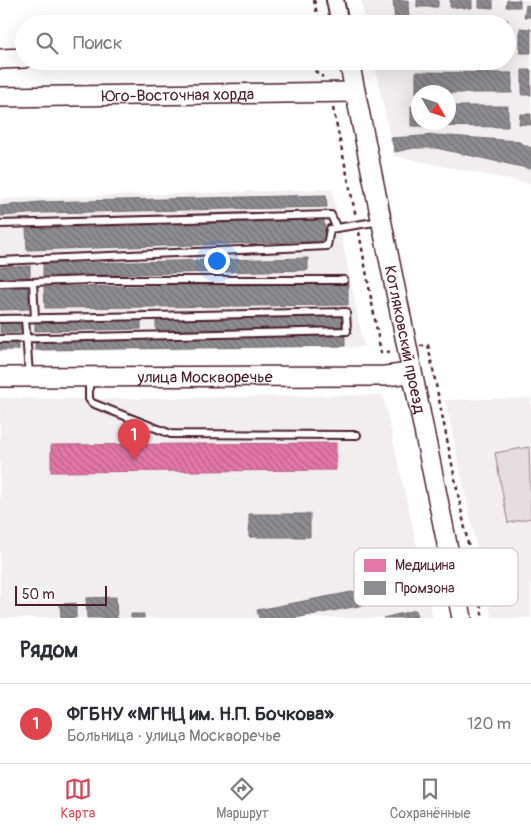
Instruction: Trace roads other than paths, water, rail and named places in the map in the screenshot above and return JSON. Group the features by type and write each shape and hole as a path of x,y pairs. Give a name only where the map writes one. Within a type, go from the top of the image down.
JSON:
{"main road":[{"path":"0,59 15,58"},
{"name":"Котляковский проезд","path":"351,70 447,548"},
{"name":"Юго-Восточная хорда","path":"0,97 355,92"},
{"name":"улица Москворечье","path":"0,377 411,374"}],"street":[{"path":"329,4 335,15"}],"lane":[{"path":"0,224 331,215 336,227"},
{"path":"0,261 327,246 330,229 381,221"},
{"path":"0,283 91,280 344,280"},
{"path":"33,282 35,318"},
{"path":"0,319 346,312 348,331 0,339"},
{"path":"25,318 29,376"},
{"path":"89,377 88,399 92,403 171,434 357,434"}],"place":[{"name":"ФГБНУ «МГНЦ им. Н.П. Бочкова»","path":"134,460"}]}
